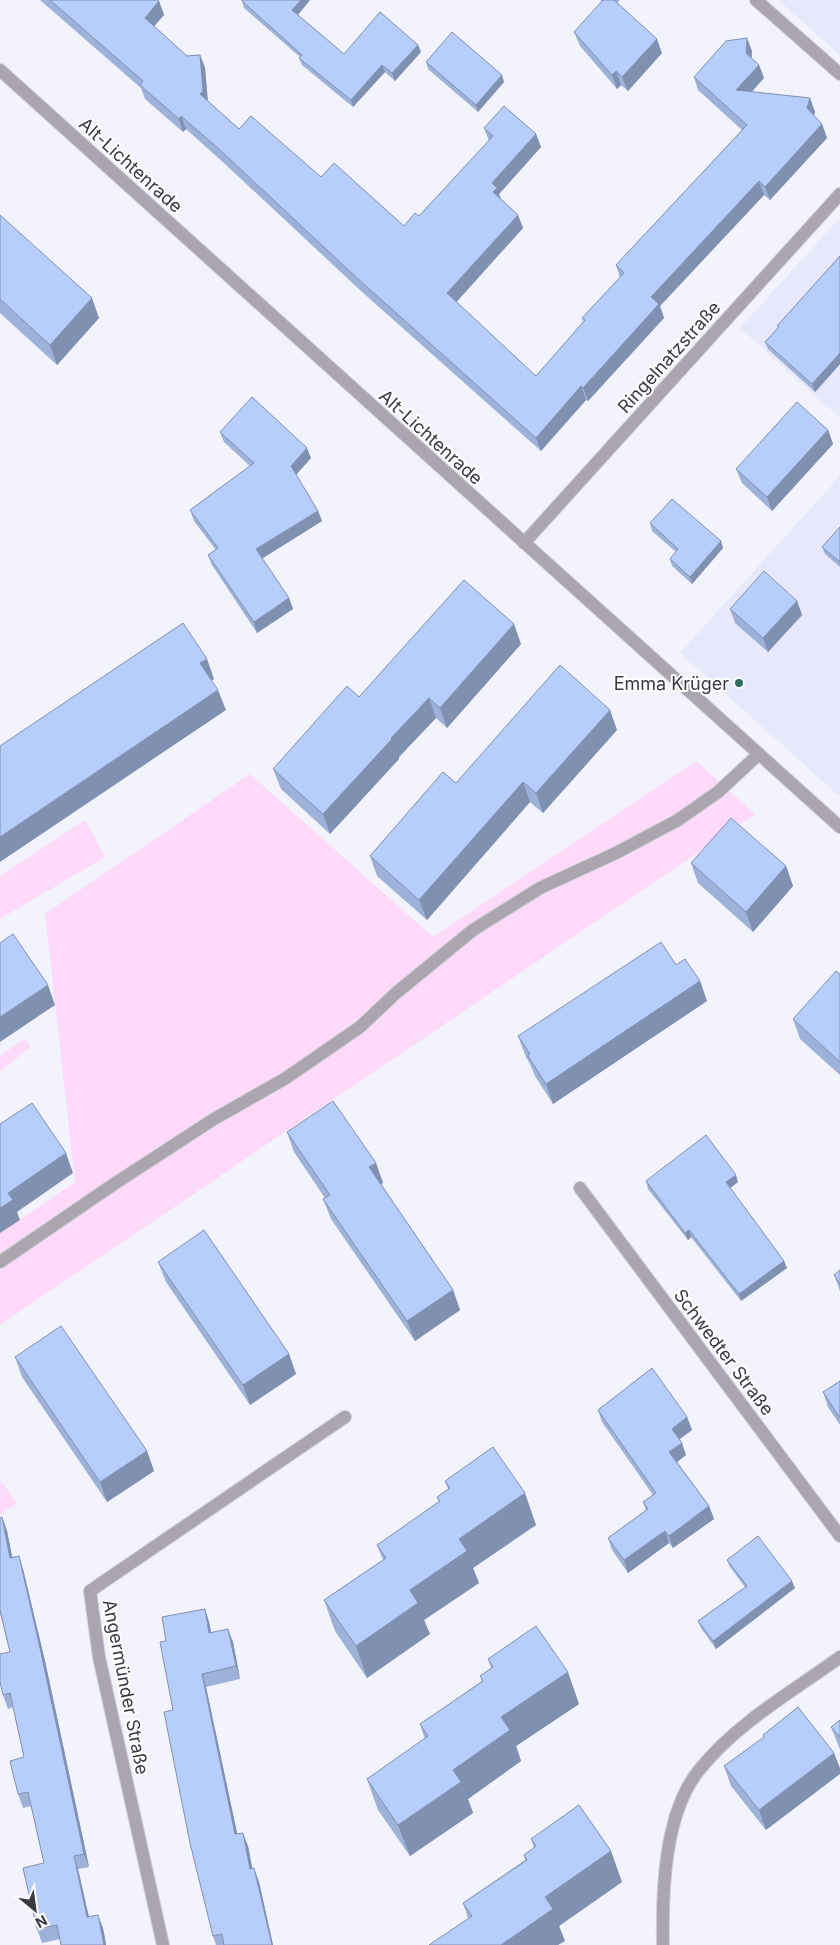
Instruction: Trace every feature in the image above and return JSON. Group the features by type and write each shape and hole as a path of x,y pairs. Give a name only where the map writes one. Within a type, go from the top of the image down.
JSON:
{"street":[{"path":"756,0 840,74"},
{"name":"Alt-Lichtenrade","path":"0,70 840,827"},
{"name":"Ringelnatzstraße","path":"524,543 840,194"},
{"path":"0,1262 114,1184 214,1119 286,1078 360,1027 396,993 472,930 540,888 616,853 678,820 718,792 759,754"},
{"name":"Schwedter Straße","path":"580,1188 840,1536"},
{"name":"Angermünder Straße","path":"163,1945 99,1657 90,1592 345,1417"},
{"path":"663,1945 662,1906 666,1863 675,1820 687,1790 699,1770 724,1743 773,1704 840,1657"}],"shaded area":[{"path":"778,0 840,0 840,55"},
{"path":"840,218 840,418 740,328"},
{"path":"840,476 840,793 838,795 680,653"},
{"path":"696,761 755,814 0,1325 0,1233 75,1182 45,914 250,774 433,937"},
{"path":"85,820 105,857 0,919 0,876"},
{"path":"25,1038 31,1047 0,1071 0,1056"},
{"path":"0,1480 17,1503 0,1515"}],"building":[{"path":"50,0 158,0 145,18 187,56 200,55 203,91 200,94 239,129 251,116 321,177 334,163 404,226 415,213 419,216 493,136 484,128 504,106 536,134 492,183 497,188 493,192 518,215 447,293 536,376 585,320 582,318 624,273 616,265 747,125 694,77 726,41 747,38 746,53 759,65 736,90 810,98 807,108 822,124 765,187 759,181 651,297 659,304 583,388 581,386 536,438 357,278 220,150 181,116 179,119 140,85 143,81"},
{"path":"242,0 301,0 292,10 344,54 380,12 418,45 392,73 382,65 351,100 299,58 302,55"},
{"path":"603,0 614,0 657,39 622,77 616,71 612,75 574,32"},
{"path":"452,32 502,75 476,105 426,62"},
{"path":"0,215 92,298 50,345 0,299"},
{"path":"840,256 840,353 812,384 765,342"},
{"path":"252,397 307,448 291,466 318,511 256,549 289,598 254,622 208,555 218,548 190,510 254,463 220,432"},
{"path":"797,402 828,430 767,497 736,469"},
{"path":"672,499 721,541 690,577 670,559 678,549 650,523"},
{"path":"840,527 840,562 822,547"},
{"path":"764,571 797,601 763,638 730,609"},
{"path":"464,580 514,624 440,708 429,698 323,814 273,769 347,686 359,697"},
{"path":"183,623 207,659 200,663 218,690 0,837 0,746"},
{"path":"560,665 610,710 536,793 523,782 419,900 370,856 443,772 456,783"},
{"path":"731,818 786,866 746,912 691,863"},
{"path":"13,934 48,985 0,1017 0,943"},
{"path":"661,942 676,965 685,959 700,981 546,1084 518,1036"},
{"path":"836,971 840,974 840,1062 793,1019"},
{"path":"333,1101 376,1163 369,1167 453,1290 407,1321 323,1199 330,1195 287,1132"},
{"path":"32,1103 66,1153 8,1193 13,1200 0,1208 0,1124"},
{"path":"706,1135 736,1175 726,1182 784,1261 739,1294 689,1230 685,1233 646,1181"},
{"path":"204,1230 289,1354 243,1385 158,1262"},
{"path":"840,1270 840,1284 834,1275"},
{"path":"61,1326 147,1451 100,1482 15,1357"},
{"path":"652,1368 687,1417 672,1429 682,1443 669,1452 709,1506 669,1536 665,1531 624,1560 608,1538 648,1509 643,1502 656,1493 598,1410"},
{"path":"840,1381 840,1418 823,1392"},
{"path":"493,1447 525,1493 459,1539 467,1551 410,1590 418,1603 356,1646 324,1600 386,1558 377,1545 440,1501 437,1497 450,1488 445,1481"},
{"path":"2,1517 10,1558 19,1556 84,1854 74,1856 87,1917 98,1915 104,1945 61,1945 57,1925 37,1929 23,1868 44,1863 28,1792 18,1794 10,1761 24,1757 10,1693 3,1695 0,1682 0,1654 10,1652 0,1610 0,1518"},
{"path":"758,1536 792,1581 713,1641 698,1621 747,1586 727,1560"},
{"path":"205,1609 209,1633 228,1629 236,1666 202,1674 235,1834 243,1833 250,1869 254,1868 272,1945 224,1945 222,1934 213,1936 190,1843 164,1712 173,1710 160,1642 166,1641 162,1617"},
{"path":"536,1626 568,1672 501,1717 510,1730 453,1770 461,1782 398,1825 367,1779 428,1736 420,1724 483,1681 480,1676 493,1667 488,1659"},
{"path":"798,1707 834,1753 759,1810 724,1766 764,1737 763,1735"},
{"path":"840,1720 840,1737 831,1727"},
{"path":"579,1805 611,1851 545,1897 553,1909 501,1945 429,1945 472,1916 463,1903 527,1860 524,1855 536,1846 531,1839"}],"place":[{"name":"Emma Krüger","path":"739,683"}]}
